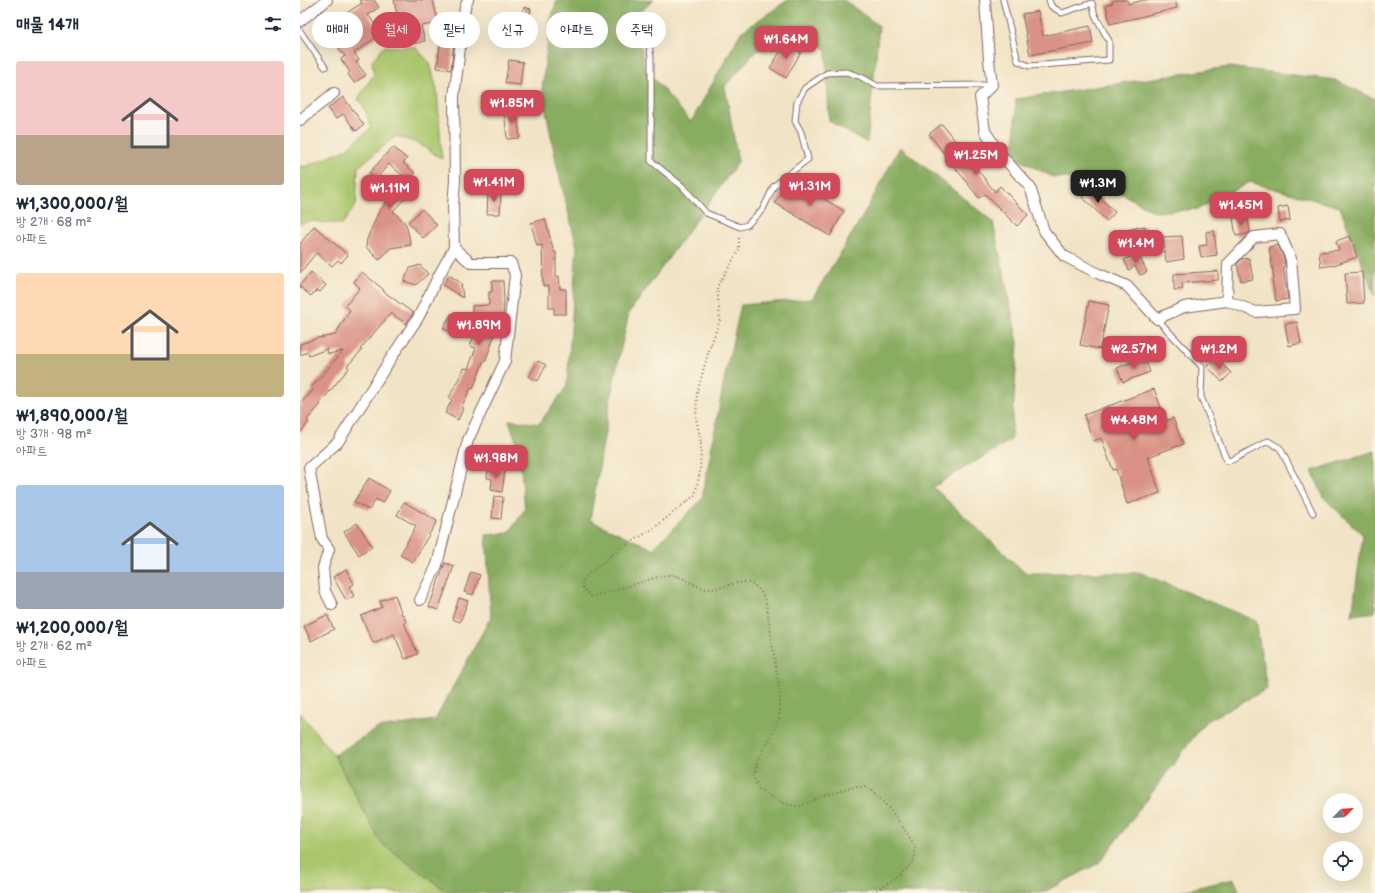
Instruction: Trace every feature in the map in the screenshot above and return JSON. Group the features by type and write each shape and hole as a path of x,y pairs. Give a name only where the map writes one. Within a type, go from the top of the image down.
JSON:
{"street":[{"path":"300,21 327,0"},
{"path":"332,605 325,591 323,568 329,549 322,539 309,468 338,442 418,318 454,248 452,206 454,180 454,97 465,7 468,0"},
{"path":"985,0 992,86 980,97 985,132 1000,154 1030,187 1044,231 1064,256 1127,286 1157,319 1184,307 1227,301 1256,312 1295,309 1291,260 1280,234 1254,237 1228,264 1227,301"},
{"path":"300,120 334,93"},
{"path":"420,600 437,565 468,440 505,361 515,275 511,263 470,263 454,248"}],"lane":[{"path":"1004,0 1018,60 1029,66 1109,60 1109,41 1095,15 1093,2 1062,13 1052,6 1049,0"},
{"path":"300,31 325,67"},
{"path":"650,48 651,57 651,161 682,186 706,213 740,227 747,225 763,209 774,186 808,159 801,132 796,121 797,102 805,88 827,73 847,72 861,77 876,86 992,86"},
{"path":"1157,319 1202,367 1201,398 1227,461 1232,460 1268,441 1280,448 1312,513"}],"path":[{"path":"740,227 739,250 717,287 720,320 708,353 697,393 696,418 700,442 700,472 695,495 653,529 618,550 587,575 582,582 583,588 591,596 607,593 654,578 672,575 708,589 743,582 751,583 758,588 765,597 767,608 780,696 780,716 773,734 756,761 753,775 759,790 782,802 798,806 842,790 858,786 868,788 891,810 908,834 915,848 914,859 906,871 890,884 870,893"}],"green space":[{"path":"557,0 654,0 640,12 616,12 616,48 641,48 644,67 691,122 741,32 788,0 844,0 879,26 867,143 829,121 826,52 808,27 755,52 725,86 738,162 629,313 614,379 590,520 653,549 702,499 725,376 741,305 812,299 864,214 900,147 993,222 1018,343 1011,440 933,487 1025,573 1141,573 1256,621 1267,689 1205,722 1099,863 1042,893 449,893 381,843 334,755 378,728 435,720 491,617 486,535 509,533 525,509 519,450 509,420 539,424 567,386 577,247 557,166 542,90 547,48 608,48 608,12 553,12"},
{"path":"383,48 416,48 430,63 437,91 442,159 418,143 396,136 358,167 356,205 342,224 311,221 300,224 300,166 305,167 345,150 371,128 363,105 358,99 374,74 372,60"},
{"path":"1228,67 1335,80 1375,99 1375,297 1340,207 1250,182 1198,209 1155,212 1097,180 1053,177 1014,157 1016,99"},
{"path":"1375,451 1375,612 1352,615 1363,535 1324,498 1312,471"},
{"path":"300,713 334,755 381,843 449,893 300,893"},
{"path":"1234,879 1240,893 1173,893"}],"building":[{"path":"360,0 374,0 379,7 368,15 371,19 371,41 363,47 363,12 348,12 362,3"},
{"path":"394,0 433,0 436,12 429,12 429,25 421,26 421,12 396,12"},
{"path":"1113,0 1127,0 1128,4 1144,0 1175,0 1177,8 1110,24 1106,5 1113,3"},
{"path":"524,7 531,9 530,12 523,12"},
{"path":"1038,11 1043,36 1090,26 1093,43 1030,55 1022,14"},
{"path":"421,26 425,41 421,42"},
{"path":"786,43 801,52 786,78 770,68"},
{"path":"339,48 361,48 354,53 359,60 356,62 366,75 354,83 348,74 350,72 341,59 345,56"},
{"path":"440,48 453,48 451,70 437,68"},
{"path":"509,60 523,62 520,85 505,83"},
{"path":"343,97 364,125 356,131 343,114 336,119 328,108"},
{"path":"516,108 520,138 507,139 504,109"},
{"path":"942,124 995,192 1000,186 1028,215 1017,226 985,194 979,198 929,134"},
{"path":"393,147 407,159 403,163 415,173 401,189 408,195 393,211 406,224 411,245 390,248 379,260 366,247 367,239 378,213 388,200 383,195 402,175 389,164 376,179 369,173"},
{"path":"790,178 844,211 830,236 775,203"},
{"path":"1090,188 1115,212 1107,221 1082,197"},
{"path":"488,192 501,193 500,214 487,214"},
{"path":"1288,206 1290,220 1280,222 1278,208"},
{"path":"422,209 437,225 423,238 408,222"},
{"path":"1247,216 1250,232 1236,236 1233,218"},
{"path":"545,219 554,252 556,252 556,277 559,276 560,289 566,289 566,314 554,314 554,308 549,308 549,286 543,286 542,245 537,246 531,223"},
{"path":"314,226 348,255 341,263 338,260 332,266 316,253 300,273 300,244"},
{"path":"1145,226 1149,244 1131,248 1127,230"},
{"path":"1214,231 1217,255 1201,257 1199,246 1207,245 1206,232"},
{"path":"1182,236 1184,259 1166,262 1163,237"},
{"path":"1350,236 1357,257 1334,265 1321,267 1319,252 1339,250 1336,241"},
{"path":"1278,245 1284,259 1285,266 1283,267 1288,299 1276,301 1272,280 1274,279 1269,247"},
{"path":"1138,253 1147,272 1140,275 1135,266 1129,270 1124,260"},
{"path":"1249,258 1253,279 1241,281 1237,264 1242,259"},
{"path":"420,265 428,274 416,285 404,281 410,268"},
{"path":"1218,271 1218,280 1182,283 1183,289 1174,290 1174,274"},
{"path":"311,272 326,285 320,292 317,290 311,296 300,287 300,285"},
{"path":"362,272 384,290 383,291 413,313 406,324 391,313 360,349 362,350 347,366 349,368 307,420 309,422 300,433 300,404 313,390 311,388 343,351 328,354 327,349 309,356 308,352 300,355 300,344 318,338 335,335 350,310 345,306 360,288 354,282"},
{"path":"1362,272 1364,303 1347,304 1345,273"},
{"path":"449,275 461,283 463,298 443,285"},
{"path":"492,281 503,281 504,301 502,328 497,328 485,362 483,362 473,389 471,388 461,408 463,409 458,420 445,413 452,400 449,398 464,368 468,369 476,348 470,346 478,325 472,325 472,306 489,305 489,292 492,292"},
{"path":"1089,301 1109,305 1100,349 1080,345"},
{"path":"451,314 460,319 452,333 443,328"},
{"path":"1297,322 1301,343 1289,346 1285,324"},
{"path":"1144,357 1150,372 1123,382 1117,368"},
{"path":"1216,357 1231,373 1222,382 1207,366"},
{"path":"538,361 546,365 538,381 529,377"},
{"path":"1154,389 1166,421 1173,418 1183,444 1148,457 1160,493 1127,504 1116,469 1113,470 1101,438 1093,441 1084,415"},
{"path":"488,468 505,470 502,492 491,490 492,479 487,478"},
{"path":"369,478 390,491 383,503 376,499 369,510 354,502"},
{"path":"494,496 503,497 501,519 492,518"},
{"path":"404,502 437,521 413,562 400,555 416,526 397,515"},
{"path":"357,523 372,546 359,555 344,532"},
{"path":"445,563 454,566 438,610 429,607"},
{"path":"346,569 354,584 349,587 354,596 346,600 333,577"},
{"path":"471,572 480,575 473,595 464,592"},
{"path":"395,595 406,622 404,623 418,654 405,659 394,634 373,643 361,616 382,607 380,601"},
{"path":"459,598 468,601 460,622 452,619"},
{"path":"327,615 334,629 311,641 304,626"}]}
